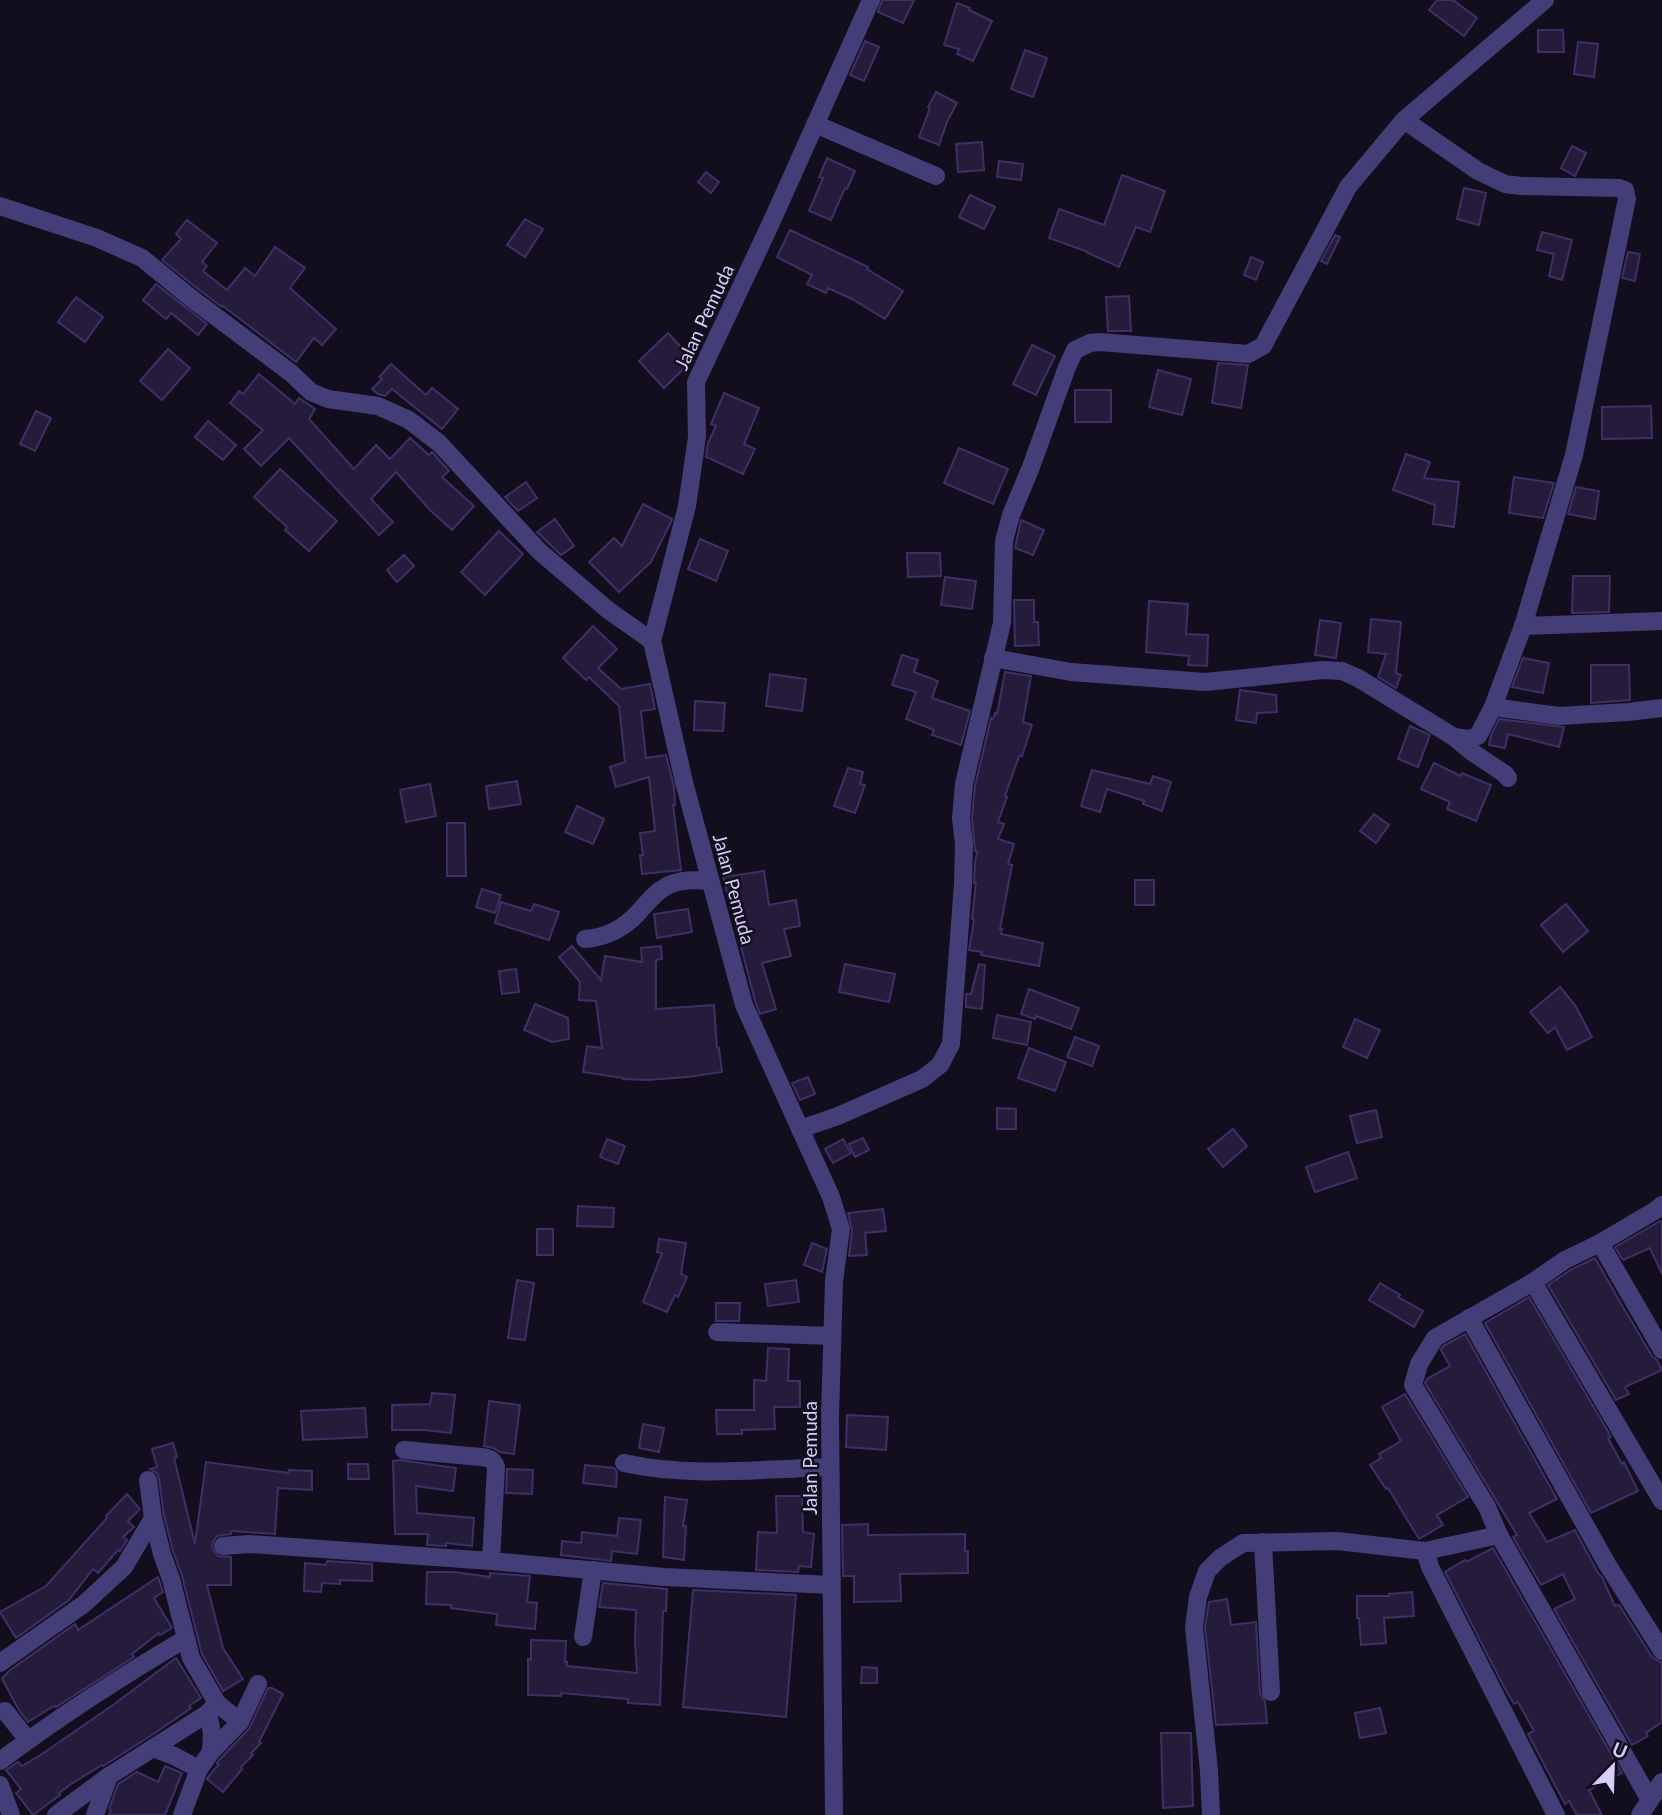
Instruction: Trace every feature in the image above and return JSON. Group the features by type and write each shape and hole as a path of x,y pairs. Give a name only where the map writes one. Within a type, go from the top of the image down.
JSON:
{"street":[{"name":"Jalan Pemuda","path":"834,1815 830,1467 834,1280 841,1229 831,1197 744,1005 684,782 652,641 687,506 697,438 696,382 871,0"},
{"path":"800,1129 838,1116 922,1079 940,1065 951,1044 964,884 961,818 964,784 1002,622 1004,541 1011,515 1075,350 1100,342 1248,354 1263,346 1348,187 1404,120 1545,0"},
{"path":"1404,120 1478,171 1505,184 1619,188 1625,190 1627,199 1574,455 1523,626 1493,708 1478,736 1468,739 1454,737"},
{"path":"815,124 936,176"},
{"path":"0,206 97,238 142,258 291,373 311,392 328,399 378,406 409,420 439,443 539,551 608,610 652,641"},
{"path":"1523,626 1662,621"},
{"path":"993,658 1071,672 1205,682 1323,670 1342,671 1454,737 1508,778"},
{"path":"1493,708 1559,716 1662,708"},
{"path":"585,939 600,938 618,931 652,896 668,885 691,880 710,881"},
{"path":"1660,1211 1565,1259 1533,1282 1435,1338 1419,1364 1413,1385 1487,1507 1499,1535 1645,1807 1662,1782"},
{"path":"1600,1243 1662,1350"},
{"path":"1533,1282 1662,1501"},
{"path":"1469,1318 1607,1564 1662,1651"},
{"path":"717,1332 832,1336"},
{"path":"404,1450 481,1457 494,1462 496,1467 491,1561"},
{"path":"624,1463 665,1471 830,1467"},
{"path":"148,1480 153,1518 185,1639 191,1658 210,1693 213,1708 211,1752"},
{"path":"0,1663 84,1604 124,1567 153,1518"},
{"path":"1211,1815 1207,1745 1194,1627 1198,1597 1207,1571 1220,1558 1243,1543 1336,1541 1425,1551 1499,1535"},
{"path":"1263,1542 1271,1692"},
{"path":"223,1546 249,1544 491,1561 664,1577 831,1585"},
{"path":"1425,1551 1430,1567 1556,1815"},
{"path":"124,1567 162,1554"},
{"path":"583,1637 593,1570"},
{"path":"0,1761 144,1663 185,1639"},
{"path":"181,1815 199,1769 211,1752 240,1722 258,1684"},
{"path":"213,1708 240,1722"},
{"path":"56,1815 109,1776 213,1708"},
{"path":"2,1713 28,1740"},
{"path":"153,1748 199,1769"},
{"path":"95,1815 109,1776"},
{"path":"0,1786 11,1815"}],"building":[{"path":"882,0 914,0 903,23 878,12"},
{"path":"1437,0 1453,0 1477,18 1464,36 1429,10"},
{"path":"957,3 992,21 973,61 957,54 959,49 944,45"},
{"path":"1538,30 1563,30 1564,52 1538,52"},
{"path":"865,41 879,47 864,81 850,75"},
{"path":"1578,42 1598,44 1594,77 1574,74"},
{"path":"1025,50 1047,58 1033,97 1011,89"},
{"path":"936,92 957,103 939,145 919,137 930,108 928,107"},
{"path":"982,142 984,170 958,172 956,144"},
{"path":"1572,146 1586,153 1575,176 1561,168"},
{"path":"827,158 855,171 831,220 809,211 823,178 819,177"},
{"path":"999,161 1023,164 1021,180 997,177"},
{"path":"706,172 719,182 711,193 698,182"},
{"path":"1122,175 1165,191 1150,232 1136,227 1119,267 1049,238 1059,209 1104,225"},
{"path":"1464,188 1486,193 1479,225 1457,219"},
{"path":"970,195 995,207 984,229 959,217"},
{"path":"525,219 543,229 525,257 507,245"},
{"path":"187,220 217,243 202,262 207,266 203,271 227,290 245,268 255,276 275,247 305,268 290,288 336,329 322,345 314,338 296,362 162,260 181,239 176,234"},
{"path":"790,230 868,267 867,269 903,291 885,319 828,288 826,293 807,284 812,275 777,257"},
{"path":"1542,232 1572,240 1562,280 1549,276 1554,254 1537,250"},
{"path":"1335,235 1340,237 1327,264 1321,261"},
{"path":"1628,252 1640,254 1635,281 1622,278"},
{"path":"1251,257 1263,262 1256,280 1244,275"},
{"path":"156,284 207,324 198,335 171,313 166,319 143,300"},
{"path":"1129,296 1131,331 1108,331 1106,297"},
{"path":"76,297 103,317 85,342 58,322"},
{"path":"668,333 693,360 664,388 639,361"},
{"path":"1032,345 1055,356 1036,395 1013,384"},
{"path":"168,349 190,368 162,400 140,381"},
{"path":"1218,363 1248,365 1241,408 1212,403"},
{"path":"391,364 426,395 432,388 458,409 442,429 392,389 385,396 372,389"},
{"path":"1158,370 1191,379 1182,415 1149,407"},
{"path":"259,374 295,404 299,398 315,409 309,419 354,469 376,445 390,459 410,438 429,455 432,452 449,471 442,477 474,506 452,530 396,472 371,499 393,522 379,535 289,438 261,466 244,449 263,430 230,403 239,391 243,394"},
{"path":"1075,390 1111,390 1111,422 1075,422"},
{"path":"724,393 759,408 744,444 755,449 743,474 706,457 708,443 716,426 711,424"},
{"path":"1651,406 1652,438 1602,439 1602,407"},
{"path":"36,411 51,418 35,451 20,444"},
{"path":"208,421 236,445 223,460 195,437"},
{"path":"959,448 1008,469 993,504 944,483"},
{"path":"1406,454 1430,462 1424,478 1459,482 1454,527 1433,524 1435,505 1393,490"},
{"path":"280,469 337,521 309,551 254,497"},
{"path":"1514,477 1554,483 1543,518 1509,513"},
{"path":"526,482 537,498 518,511 505,497"},
{"path":"1576,487 1599,491 1595,519 1568,514"},
{"path":"643,504 672,519 651,562 619,592 589,562 614,538 622,546"},
{"path":"555,519 574,546 561,555 537,532"},
{"path":"1021,520 1044,530 1033,555 1015,548"},
{"path":"499,531 523,554 485,595 461,572"},
{"path":"700,539 728,551 716,581 688,569"},
{"path":"907,553 940,553 941,576 908,577"},
{"path":"404,555 414,566 397,582 387,570"},
{"path":"1573,576 1610,576 1609,612 1572,613"},
{"path":"945,577 976,581 972,609 941,605"},
{"path":"1014,600 1034,600 1034,622 1038,622 1039,645 1015,646"},
{"path":"1149,601 1188,604 1186,634 1208,635 1207,666 1188,665 1189,656 1146,652"},
{"path":"1371,619 1401,622 1396,673 1401,675 1396,688 1378,677 1386,654 1368,652"},
{"path":"1320,620 1341,623 1336,658 1315,655"},
{"path":"593,626 617,649 598,668 621,689 650,684 655,709 641,711 646,758 666,755 674,787 673,805 681,870 642,874 640,833 655,831 649,777 616,787 610,767 625,762 619,706 589,677 586,680 563,658"},
{"path":"902,655 918,660 914,672 938,681 932,698 970,711 961,745 932,735 934,730 906,719 916,692 892,685"},
{"path":"1523,658 1549,663 1543,693 1512,687"},
{"path":"1591,665 1629,665 1630,700 1591,703"},
{"path":"1005,672 1031,676 1023,722 1032,725 998,822 1004,824 998,839 1014,844 1008,864 1012,865 1000,929 1001,934 1043,943 1039,966 981,955 982,952 969,950 976,883 977,852 972,818 975,786 991,718 997,714"},
{"path":"770,674 806,679 802,711 766,706"},
{"path":"1240,690 1276,695 1277,712 1257,713 1256,723 1236,720"},
{"path":"695,701 725,703 723,731 694,730"},
{"path":"1499,719 1564,727 1559,747 1508,734 1505,748 1489,745"},
{"path":"1410,726 1430,735 1418,767 1398,759"},
{"path":"1434,763 1461,776 1462,773 1491,785 1476,821 1447,809 1450,802 1421,789"},
{"path":"848,768 863,772 860,784 865,785 855,813 834,806"},
{"path":"1092,770 1150,784 1153,776 1171,782 1162,811 1143,804 1144,801 1107,789 1100,812 1081,806"},
{"path":"517,781 521,804 489,809 486,786"},
{"path":"430,784 436,816 406,822 400,790"},
{"path":"577,806 604,819 593,844 565,832"},
{"path":"1374,814 1389,825 1376,843 1360,831"},
{"path":"447,823 465,823 466,876 447,876"},
{"path":"764,871 769,905 796,900 800,926 784,929 791,956 762,963 776,1009 760,1014 723,877"},
{"path":"1135,880 1154,880 1154,905 1135,905"},
{"path":"482,889 501,895 495,913 476,907"},
{"path":"501,902 531,911 534,904 559,912 549,940 495,923"},
{"path":"1566,904 1588,931 1563,952 1541,925"},
{"path":"688,909 692,932 657,938 654,914"},
{"path":"572,946 601,980 605,956 642,962 641,948 661,946 662,959 656,960 656,1009 714,1005 717,1048 722,1072 648,1080 583,1072 587,1046 602,1048 596,1001 579,1000 580,982 559,957"},
{"path":"845,964 895,974 889,1002 839,992"},
{"path":"979,964 985,965 982,1009 966,1007 966,994 971,994"},
{"path":"516,969 519,992 502,994 499,971"},
{"path":"1560,987 1575,1005 1592,1037 1567,1050 1555,1027 1548,1033 1530,1012"},
{"path":"1029,989 1079,1008 1071,1029 1036,1016 1035,1019 1021,1014"},
{"path":"535,1004 568,1018 569,1039 552,1042 524,1030"},
{"path":"997,1015 1031,1022 1027,1045 993,1038"},
{"path":"1355,1019 1380,1030 1367,1058 1343,1047"},
{"path":"1075,1037 1099,1046 1092,1066 1067,1057"},
{"path":"1029,1048 1066,1062 1055,1091 1018,1078"},
{"path":"808,1077 815,1094 800,1100 792,1083"},
{"path":"997,1108 1016,1109 1016,1129 997,1129"},
{"path":"1376,1110 1382,1137 1357,1143 1350,1116"},
{"path":"1233,1129 1247,1146 1223,1167 1208,1149"},
{"path":"863,1138 869,1150 855,1157 849,1144"},
{"path":"607,1139 625,1146 618,1164 600,1157"},
{"path":"843,1139 851,1153 833,1163 825,1149"},
{"path":"1348,1152 1357,1178 1315,1192 1306,1167"},
{"path":"578,1206 614,1208 613,1227 577,1226"},
{"path":"883,1209 886,1231 865,1233 867,1255 849,1256 852,1230 848,1213"},
{"path":"1660,1221 1662,1274 1650,1248 1623,1260 1615,1247"},
{"path":"537,1229 553,1229 553,1255 537,1255"},
{"path":"659,1239 686,1243 681,1274 687,1277 678,1297 675,1295 667,1312 643,1302 662,1253 657,1252"},
{"path":"812,1243 827,1249 822,1272 804,1265"},
{"path":"1595,1258 1662,1370 1625,1387 1629,1394 1616,1400 1548,1285"},
{"path":"517,1280 534,1283 525,1340 508,1338"},
{"path":"796,1280 799,1302 768,1306 765,1284"},
{"path":"1380,1283 1423,1311 1414,1327 1369,1300"},
{"path":"1529,1297 1606,1428 1611,1437 1608,1438 1622,1464 1624,1462 1638,1491 1591,1513 1485,1323"},
{"path":"716,1303 740,1303 739,1321 716,1321"},
{"path":"1465,1334 1557,1499 1529,1513 1547,1542 1575,1530 1615,1606 1619,1605 1652,1657 1662,1663 1662,1722 1646,1733 1648,1736 1632,1745 1554,1609 1575,1599 1563,1574 1541,1585 1513,1537 1517,1535 1425,1383 1427,1379 1450,1366 1441,1350 1443,1346"},
{"path":"768,1348 789,1349 788,1381 800,1381 800,1407 774,1407 775,1429 742,1430 742,1434 717,1434 716,1410 754,1410 754,1380 766,1381"},
{"path":"432,1393 455,1395 451,1433 392,1430 392,1405 430,1404"},
{"path":"1405,1394 1468,1497 1437,1515 1443,1525 1419,1539 1388,1488 1386,1489 1370,1465 1381,1458 1379,1454 1401,1441 1382,1407"},
{"path":"489,1401 520,1405 514,1454 484,1446"},
{"path":"365,1408 367,1437 303,1440 301,1411"},
{"path":"847,1415 888,1417 886,1450 846,1447"},
{"path":"643,1424 664,1428 659,1452 639,1448"},
{"path":"173,1443 177,1457 174,1458 195,1544 206,1462 288,1473 289,1470 312,1471 312,1490 278,1488 275,1534 231,1531 231,1534 217,1536 213,1542 212,1548 218,1556 231,1557 231,1585 207,1585 223,1648 243,1679 223,1691 202,1654 164,1516 159,1479 157,1473 150,1469 157,1467 152,1449"},
{"path":"393,1461 456,1468 453,1491 416,1486 417,1513 474,1518 472,1546 446,1543 446,1546 427,1545 428,1534 395,1534"},
{"path":"348,1464 368,1464 369,1479 348,1479"},
{"path":"585,1465 614,1468 617,1472 616,1487 583,1483"},
{"path":"507,1469 533,1470 532,1494 506,1493"},
{"path":"127,1494 140,1509 128,1521 134,1527 123,1537 127,1540 121,1550 118,1550 98,1573 93,1569 69,1600 16,1638 0,1612 46,1586"},
{"path":"776,1496 802,1496 803,1532 814,1534 811,1567 799,1566 798,1572 756,1570 758,1532 777,1533"},
{"path":"665,1497 687,1500 683,1526 686,1526 684,1560 663,1557"},
{"path":"619,1518 641,1520 637,1554 612,1551 611,1561 561,1555 562,1541 581,1543 582,1532 617,1536"},
{"path":"868,1524 868,1535 965,1534 968,1573 900,1574 901,1601 854,1602 854,1576 843,1576 842,1525"},
{"path":"1493,1548 1622,1773 1589,1790 1602,1815 1577,1815 1569,1801 1565,1804 1528,1734 1534,1731 1518,1702 1514,1704 1504,1687 1445,1572"},
{"path":"327,1561 372,1564 372,1581 340,1580 340,1584 322,1583 321,1592 304,1591 305,1563 326,1565"},
{"path":"427,1572 454,1572 490,1577 490,1573 530,1576 527,1602 537,1603 535,1629 496,1625 497,1614 451,1608 451,1605 426,1604"},
{"path":"158,1577 163,1592 154,1598 172,1628 160,1635 159,1633 132,1654 134,1657 28,1722 2,1679 9,1671 75,1624 78,1630"},
{"path":"603,1583 667,1589 666,1611 663,1611 660,1705 628,1703 628,1699 561,1693 561,1696 528,1695 531,1640 566,1641 567,1666 637,1673 636,1610 599,1607"},
{"path":"693,1590 796,1595 786,1717 683,1707"},
{"path":"1412,1592 1414,1616 1384,1618 1386,1643 1361,1645 1357,1596 1389,1596"},
{"path":"1227,1599 1231,1625 1256,1622 1260,1693 1265,1701 1267,1723 1216,1725 1205,1627 1209,1602"},
{"path":"176,1658 201,1698 152,1735 71,1784 33,1815 16,1793 21,1789 6,1770 18,1762 22,1766 42,1754"},
{"path":"862,1667 877,1668 877,1683 861,1683"},
{"path":"268,1688 283,1694 259,1742 261,1743 223,1792 207,1779 220,1759 249,1729"},
{"path":"1380,1708 1386,1733 1360,1738 1355,1713"},
{"path":"1161,1733 1191,1733 1193,1806 1163,1808"},
{"path":"165,1766 182,1773 165,1815 109,1815 118,1784 137,1772 158,1782"}]}
